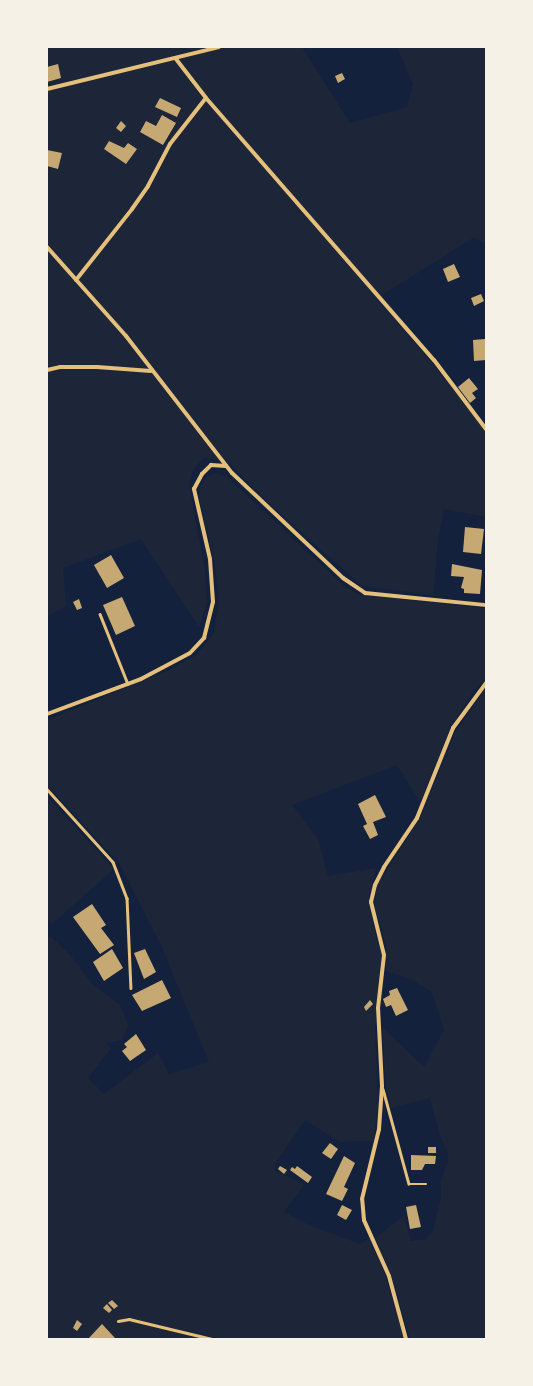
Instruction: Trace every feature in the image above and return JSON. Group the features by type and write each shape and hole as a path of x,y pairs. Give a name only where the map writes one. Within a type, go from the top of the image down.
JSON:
{"street":[{"path":"47,89 176,59 219,47"},
{"path":"176,59 206,98 434,360 486,429"},
{"path":"76,280 140,197 170,144 206,98"},
{"path":"47,247 126,336 151,371 226,466 343,578 365,593 486,605"},
{"path":"47,370 60,367 98,367 151,371"},
{"path":"47,714 128,684 190,653 204,638 213,602 210,559 194,489 202,474 211,465 226,466"},
{"path":"406,1339 389,1276 364,1220 362,1199 379,1130 382,1086 378,1008 384,955 371,902 375,885 417,818 453,728 486,683"}],"lane":[{"path":"100,614 128,684"},
{"path":"47,789 113,862 127,898 131,988"},
{"path":"382,1086 409,1184 426,1184"},
{"path":"118,1320 129,1319 212,1339"}],"shaded area":[{"path":"47,47 302,47 350,123 407,107 413,84 397,47 486,47 486,243 473,238 382,295 381,293 377,299 432,363 486,432 486,517 444,509 438,540 433,595 362,586 271,505 230,464 205,457 193,469 189,485 205,572 207,602 199,627 141,539 63,568 66,606 47,617"},
{"path":"215,473 226,476 345,587 360,595 486,608 486,678 475,689 451,726 420,802 397,765 292,805 318,839 328,876 376,868 369,895 372,920 382,955 375,1028 378,1109 373,1141 340,1142 305,1120 275,1164 274,1170 304,1185 284,1212 309,1225 360,1244 369,1238 386,1277 404,1339 47,1339 47,938 50,936 70,955 93,985 120,1005 128,1025 122,1040 106,1043 111,1048 88,1078 104,1094 158,1053 169,1074 209,1062 161,945 119,863 47,785 47,720 167,671 198,654 214,633 219,601 214,559 199,498 201,485 205,478"},
{"path":"486,687 486,1339 410,1339 393,1280 375,1238 404,1216 411,1241 426,1239 433,1231 441,1198 441,1179 448,1163 448,1153 440,1136 430,1098 391,1108 386,1088 382,1027 424,1067 444,1030 432,992 409,978 386,971 386,945 375,908 376,888 422,814 456,731"},
{"path":"47,797 114,869 52,924 47,918"}],"building":[{"path":"58,64 61,78 47,82 47,67"},
{"path":"342,73 345,79 338,83 335,76"},
{"path":"160,98 181,108 177,117 155,107"},
{"path":"162,115 176,123 163,145 140,132 146,121 156,126"},
{"path":"121,121 126,126 121,132 116,128"},
{"path":"109,141 124,148 128,143 137,149 126,164 104,149"},
{"path":"47,150 62,153 58,169 47,166"},
{"path":"454,264 460,277 448,282 443,269"},
{"path":"481,294 484,301 474,306 471,298"},
{"path":"485,339 486,360 474,361 473,340"},
{"path":"469,378 478,389 472,393 476,398 470,403 458,387"},
{"path":"465,527 484,529 481,554 463,552"},
{"path":"111,555 124,578 107,588 94,565"},
{"path":"452,564 482,570 480,594 464,593 464,589 461,588 464,577 451,576"},
{"path":"122,597 135,626 116,635 103,605"},
{"path":"79,599 82,608 77,610 73,602"},
{"path":"375,795 386,817 373,822 378,835 370,839 363,826 367,824 358,804"},
{"path":"92,904 106,925 101,928 114,945 100,954 73,917"},
{"path":"112,949 123,968 104,981 93,962"},
{"path":"145,949 156,972 144,979 134,953"},
{"path":"162,980 171,998 142,1011 132,995"},
{"path":"397,988 408,1010 396,1016 391,1005 386,1007 383,999 390,995 389,991"},
{"path":"370,1000 373,1004 366,1011 364,1007"},
{"path":"136,1034 146,1050 130,1061 122,1051 127,1047 124,1044"},
{"path":"330,1143 338,1149 331,1159 322,1153"},
{"path":"428,1147 436,1147 436,1153 428,1153"},
{"path":"411,1155 436,1156 435,1164 425,1164 422,1170 411,1170"},
{"path":"344,1156 355,1163 344,1187 348,1189 342,1201 326,1194"},
{"path":"280,1166 287,1170 284,1174 278,1169"},
{"path":"297,1166 312,1177 308,1183 290,1170 292,1167 295,1169"},
{"path":"342,1205 352,1210 346,1220 337,1215"},
{"path":"416,1205 421,1227 410,1229 406,1207"},
{"path":"112,1300 118,1306 114,1309 108,1303"},
{"path":"107,1304 112,1310 109,1313 103,1308"},
{"path":"77,1320 82,1324 77,1331 73,1328"},
{"path":"102,1324 115,1338 88,1339"}]}
